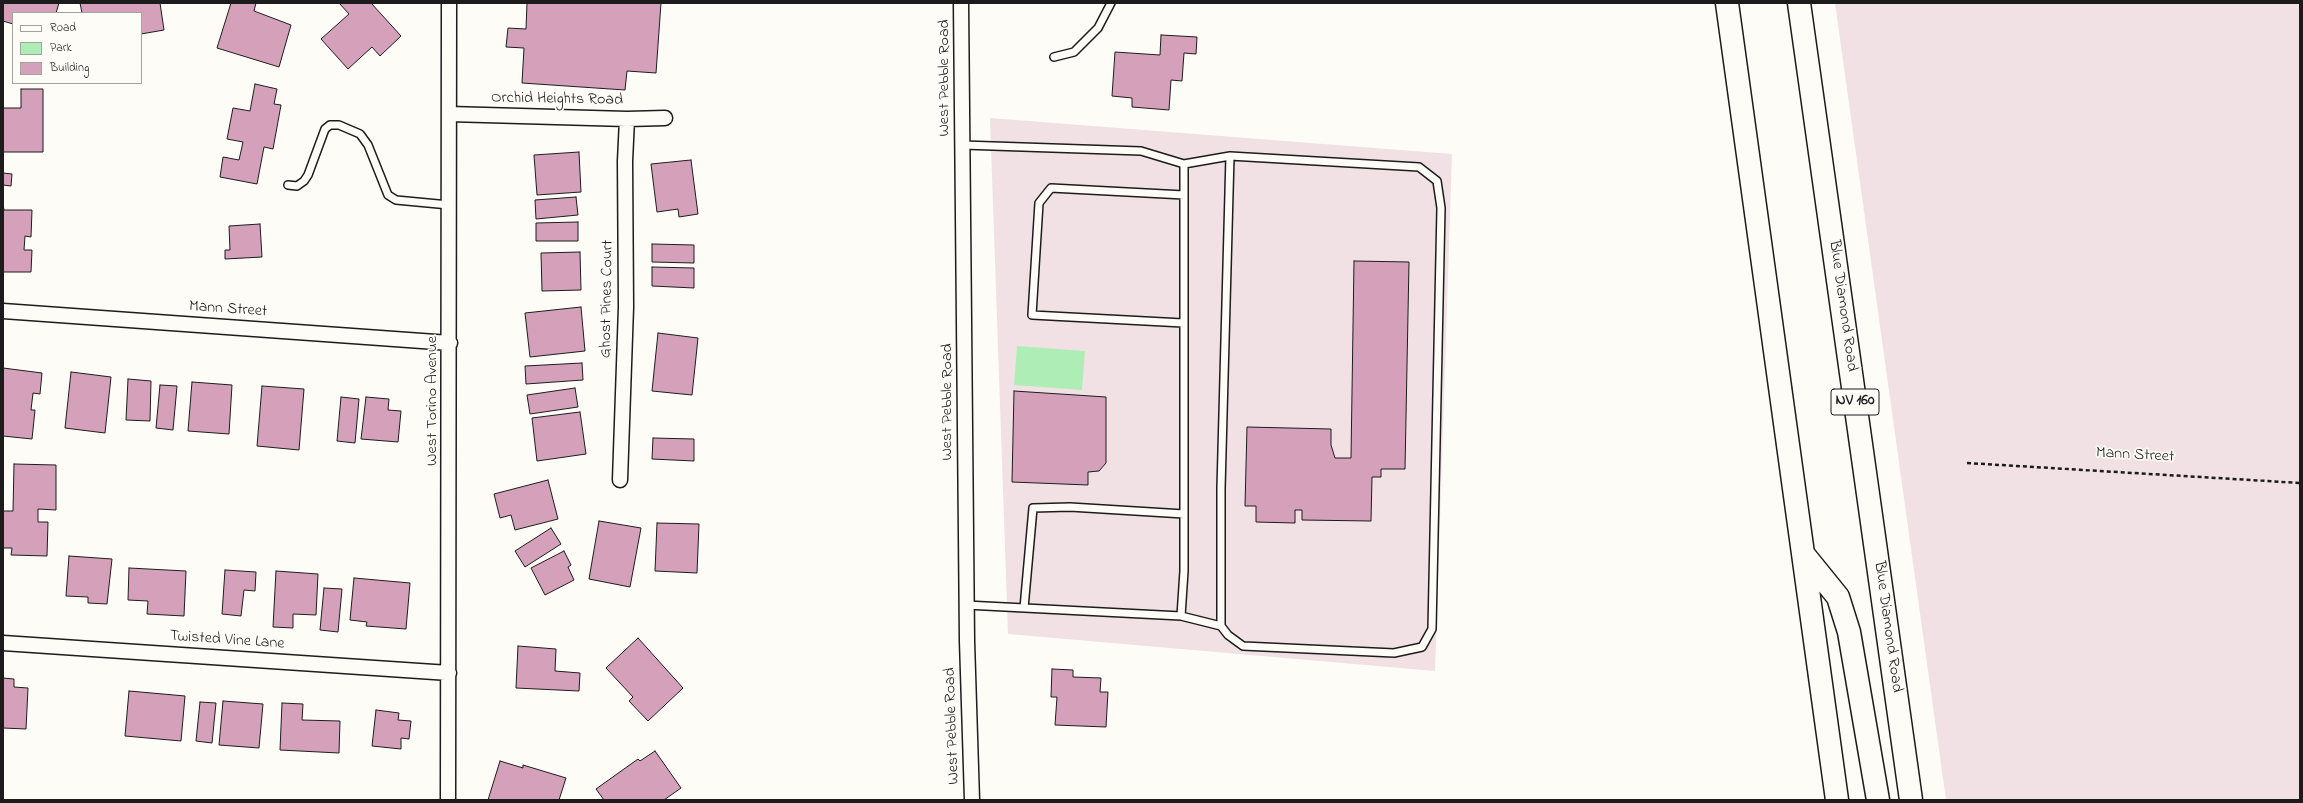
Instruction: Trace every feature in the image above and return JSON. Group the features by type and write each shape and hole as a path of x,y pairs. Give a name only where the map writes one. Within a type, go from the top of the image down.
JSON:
{"highway":[{"path":"1727,3 1837,800"},
{"name":"Blue Diamond Road","path":"1799,3 1911,800"},
{"path":"1804,555 1838,596 1849,632 1878,800"}],"street":[{"name":"West Torino Avenue","path":"448,800 450,343 449,3"},
{"name":"West Pebble Road","path":"961,3 966,605 972,800"},
{"name":"Orchid Heights Road","path":"449,114 627,119 665,118"},
{"name":"Ghost Pines Court","path":"620,480 626,307 624,161 627,119"},
{"name":"Mann Street","path":"3,311 450,343"},
{"name":"Twisted Vine Lane","path":"3,643 449,673"}],"lane":[{"path":"1054,57 1074,52 1098,28 1111,3"},
{"path":"288,185 298,186 304,181 308,175 325,129 330,125 339,125 360,134 368,145 388,195 396,200 449,205"},
{"path":"962,144 1141,151 1184,164 1230,156 1419,167 1437,182 1441,224 1432,629 1422,647 1394,653 1243,646 1228,635 1221,626 1181,616 966,605"},
{"path":"1221,626 1222,488 1230,156"},
{"path":"1181,616 1184,571 1182,323 1184,164"},
{"path":"1182,323 1032,315 1039,203 1051,188 1184,195"},
{"path":"1024,608 1033,508 1070,507 1184,514"}],"path":[{"name":"Mann Street","path":"1967,463 2300,483"}],"shaded area":[{"path":"1835,3 2300,3 2300,800 1946,800"},
{"path":"990,118 1452,154 1435,671 1008,634"}],"green space":[{"path":"1017,346 1085,351 1082,390 1014,385"}],"building":[{"path":"3,3 59,3 56,12 12,12 12,24 3,21"},
{"path":"80,3 160,3 164,30 142,34 142,12 82,12"},
{"path":"231,3 256,3 254,11 291,25 279,67 217,48"},
{"path":"339,3 371,3 401,36 380,56 372,47 348,69 321,39 349,14"},
{"path":"527,3 661,3 656,73 627,71 625,90 522,83 524,48 506,47 508,28 526,29"},
{"path":"1161,35 1197,37 1196,54 1184,53 1182,81 1171,80 1169,110 1132,107 1132,98 1112,96 1115,52 1160,55"},
{"path":"255,84 277,89 274,104 281,105 273,149 264,147 257,184 220,177 223,157 239,160 243,142 227,139 233,108 250,111"},
{"path":"21,89 43,89 43,152 3,152 3,108 21,108"},
{"path":"579,152 581,192 537,195 534,155"},
{"path":"691,160 698,214 679,217 678,209 657,212 651,164"},
{"path":"3,173 12,174 11,186 3,185"},
{"path":"576,197 578,215 536,219 535,200"},
{"path":"3,204 4,210 32,210 31,237 25,236 24,250 32,250 31,272 3,272"},
{"path":"578,222 578,241 536,241 536,223"},
{"path":"260,224 262,257 225,259 225,250 230,250 229,226"},
{"path":"652,244 694,245 694,263 652,262"},
{"path":"580,252 581,290 542,291 541,253"},
{"path":"1354,261 1409,262 1405,469 1381,469 1381,477 1372,477 1371,521 1302,520 1302,510 1295,510 1295,523 1256,522 1256,506 1245,506 1247,427 1331,429 1331,445 1335,458 1351,458"},
{"path":"652,267 694,268 694,288 652,286"},
{"path":"581,307 585,351 530,357 525,313"},
{"path":"658,333 698,338 692,395 652,391"},
{"path":"582,363 583,380 526,384 525,366"},
{"path":"3,368 42,373 40,394 33,393 31,410 35,410 32,439 3,436"},
{"path":"71,372 111,377 105,433 65,428"},
{"path":"128,379 151,381 150,421 126,420"},
{"path":"192,382 232,385 229,434 188,431"},
{"path":"160,385 177,386 173,430 156,428"},
{"path":"262,386 304,389 299,450 257,446"},
{"path":"575,388 578,407 530,414 527,395"},
{"path":"1014,391 1106,397 1106,463 1099,471 1088,472 1088,485 1012,482"},
{"path":"341,397 359,399 355,443 337,441"},
{"path":"366,397 389,399 388,410 401,411 398,442 361,439"},
{"path":"580,412 586,454 537,461 532,418"},
{"path":"653,438 694,439 694,461 652,459"},
{"path":"14,464 56,465 56,510 38,509 38,522 48,522 47,556 11,555 12,548 3,548 3,511 13,511"},
{"path":"548,480 558,519 515,530 511,515 500,518 494,494"},
{"path":"599,521 641,528 630,587 589,579"},
{"path":"657,523 699,524 697,573 655,571"},
{"path":"551,528 561,544 525,567 515,551"},
{"path":"564,551 571,565 568,567 574,580 545,595 531,568"},
{"path":"69,556 112,559 107,604 88,603 88,597 66,596"},
{"path":"129,568 186,571 184,616 147,614 148,601 128,600"},
{"path":"225,570 256,572 255,591 244,590 241,616 222,614"},
{"path":"276,571 318,574 316,615 293,614 293,628 273,627"},
{"path":"354,578 410,583 406,629 366,626 367,622 350,620"},
{"path":"324,588 342,589 338,632 320,630"},
{"path":"638,638 683,688 648,721 629,701 633,697 606,668"},
{"path":"518,646 556,649 555,671 580,673 579,691 516,688"},
{"path":"1052,669 1073,670 1073,677 1101,678 1100,692 1108,692 1106,727 1055,725 1057,697 1051,697"},
{"path":"3,678 14,679 14,687 28,688 26,729 3,728"},
{"path":"129,691 185,696 181,741 125,736"},
{"path":"223,701 263,704 259,748 219,745"},
{"path":"200,702 216,703 212,743 196,741"},
{"path":"282,703 303,704 302,720 340,721 339,753 280,750"},
{"path":"376,710 399,713 398,720 411,721 409,739 401,738 401,749 372,746"},
{"path":"655,751 681,788 664,800 604,800 596,789 638,759 640,761"},
{"path":"500,761 523,768 523,765 566,778 559,800 488,800"}]}
